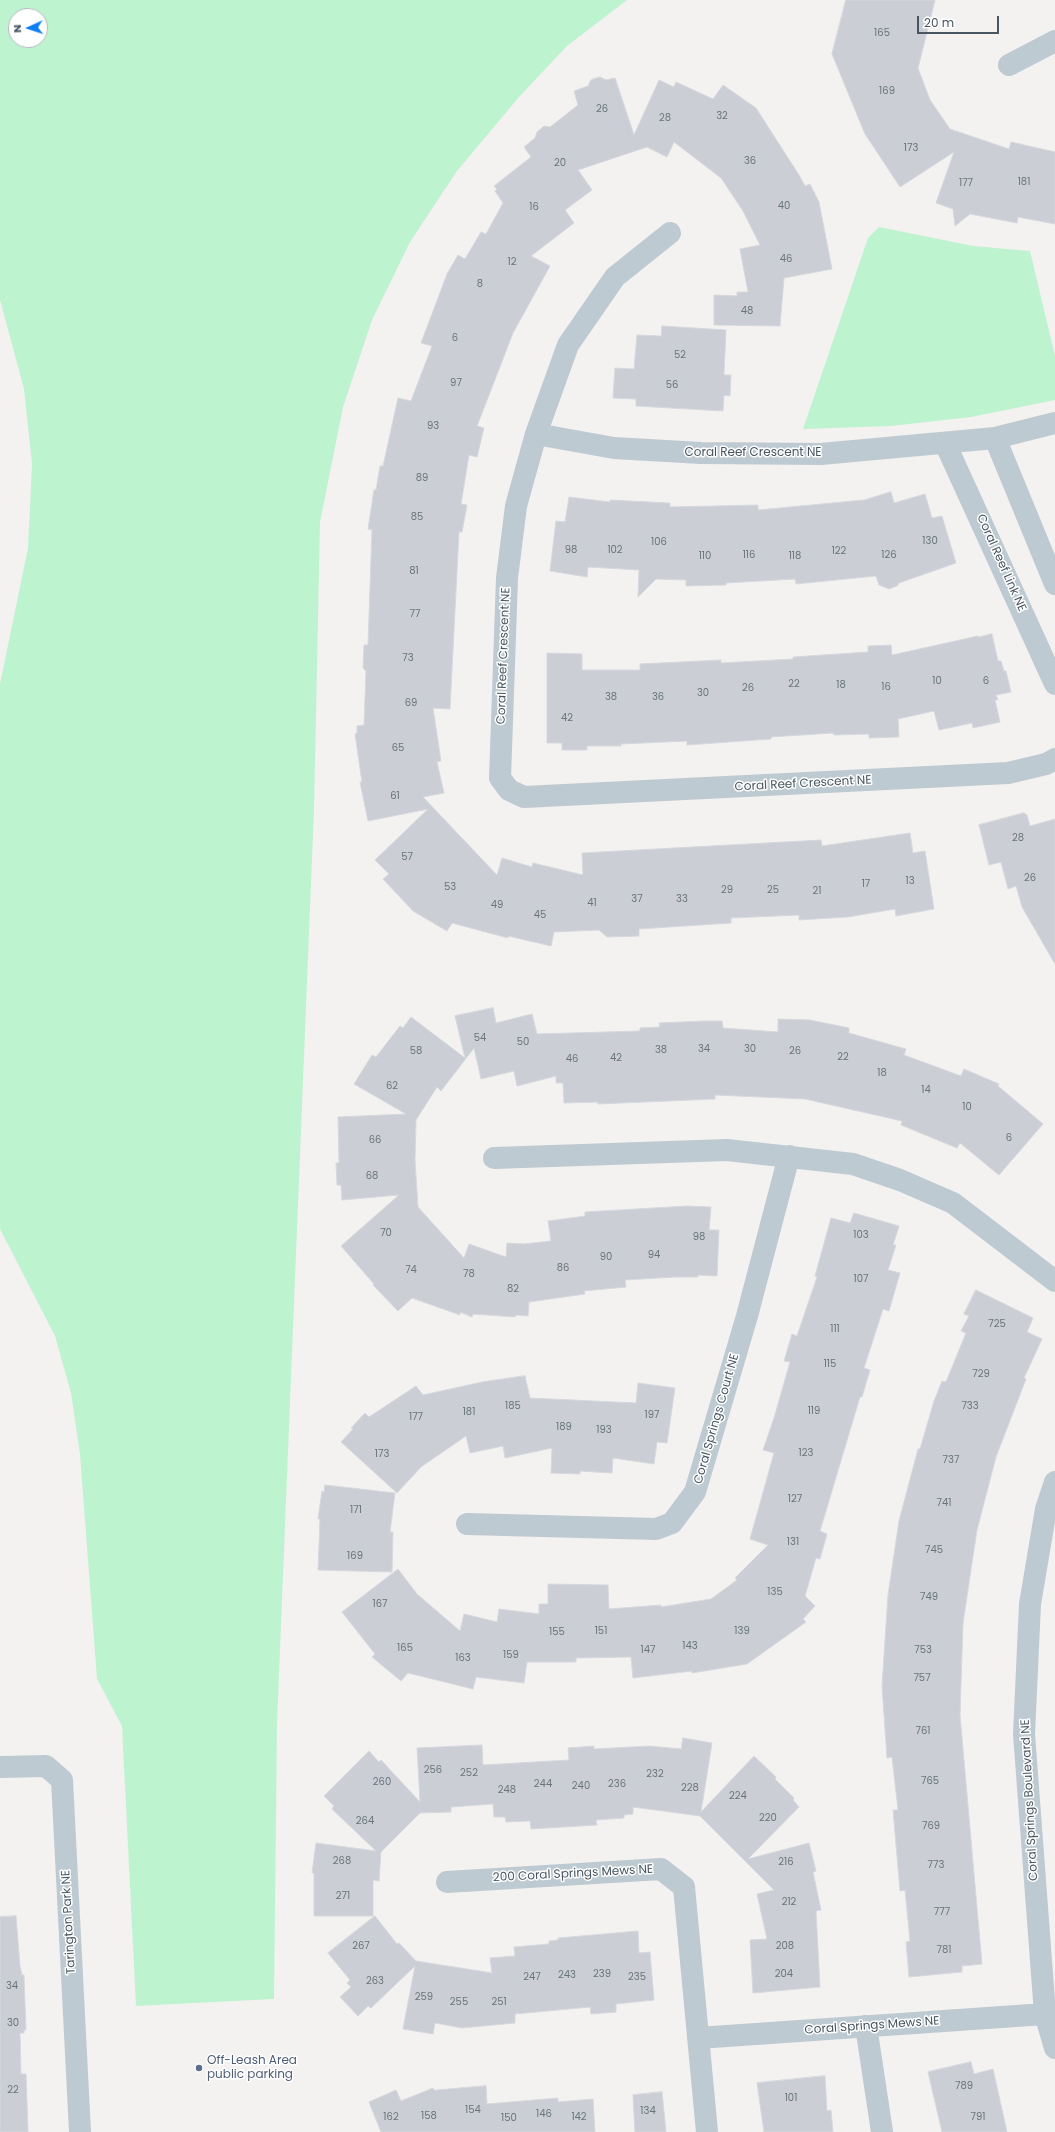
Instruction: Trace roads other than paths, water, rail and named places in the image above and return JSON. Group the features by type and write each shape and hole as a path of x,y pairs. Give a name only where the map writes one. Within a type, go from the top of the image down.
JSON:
{"street":[{"path":"1009,65 1055,41"},
{"path":"536,434 568,345 615,277 670,232"},
{"name":"Coral Reef Crescent NE","path":"1055,423 995,438 821,454 701,453 614,448 536,434 516,506 507,578 500,778 509,790 524,797 1008,773 1046,764 1055,759"},
{"path":"995,438 1055,584"},
{"name":"Coral Reef Link NE","path":"945,442 1055,684"},
{"path":"494,1158 727,1150 853,1164 900,1180 953,1203 1055,1281"},
{"name":"Coral Springs Court NE","path":"467,1524 656,1529 672,1524 695,1492 747,1316 789,1156"},
{"name":"Coral Springs Boulevard NE","path":"1055,1482 1046,1509 1030,1604 1024,1734 1046,2014 1055,2048"},
{"name":"Tarington Park NE","path":"0,1767 46,1766 62,1780 80,2132"},
{"name":"200 Coral Springs Mews NE","path":"447,1882 661,1869 684,1887 707,2132"},
{"name":"Coral Springs Mews NE","path":"698,2038 1046,2014"},
{"path":"866,2026 882,2132"}],"place":[{"name":"Off-Leash Area public parking","path":"199,2068"}]}
